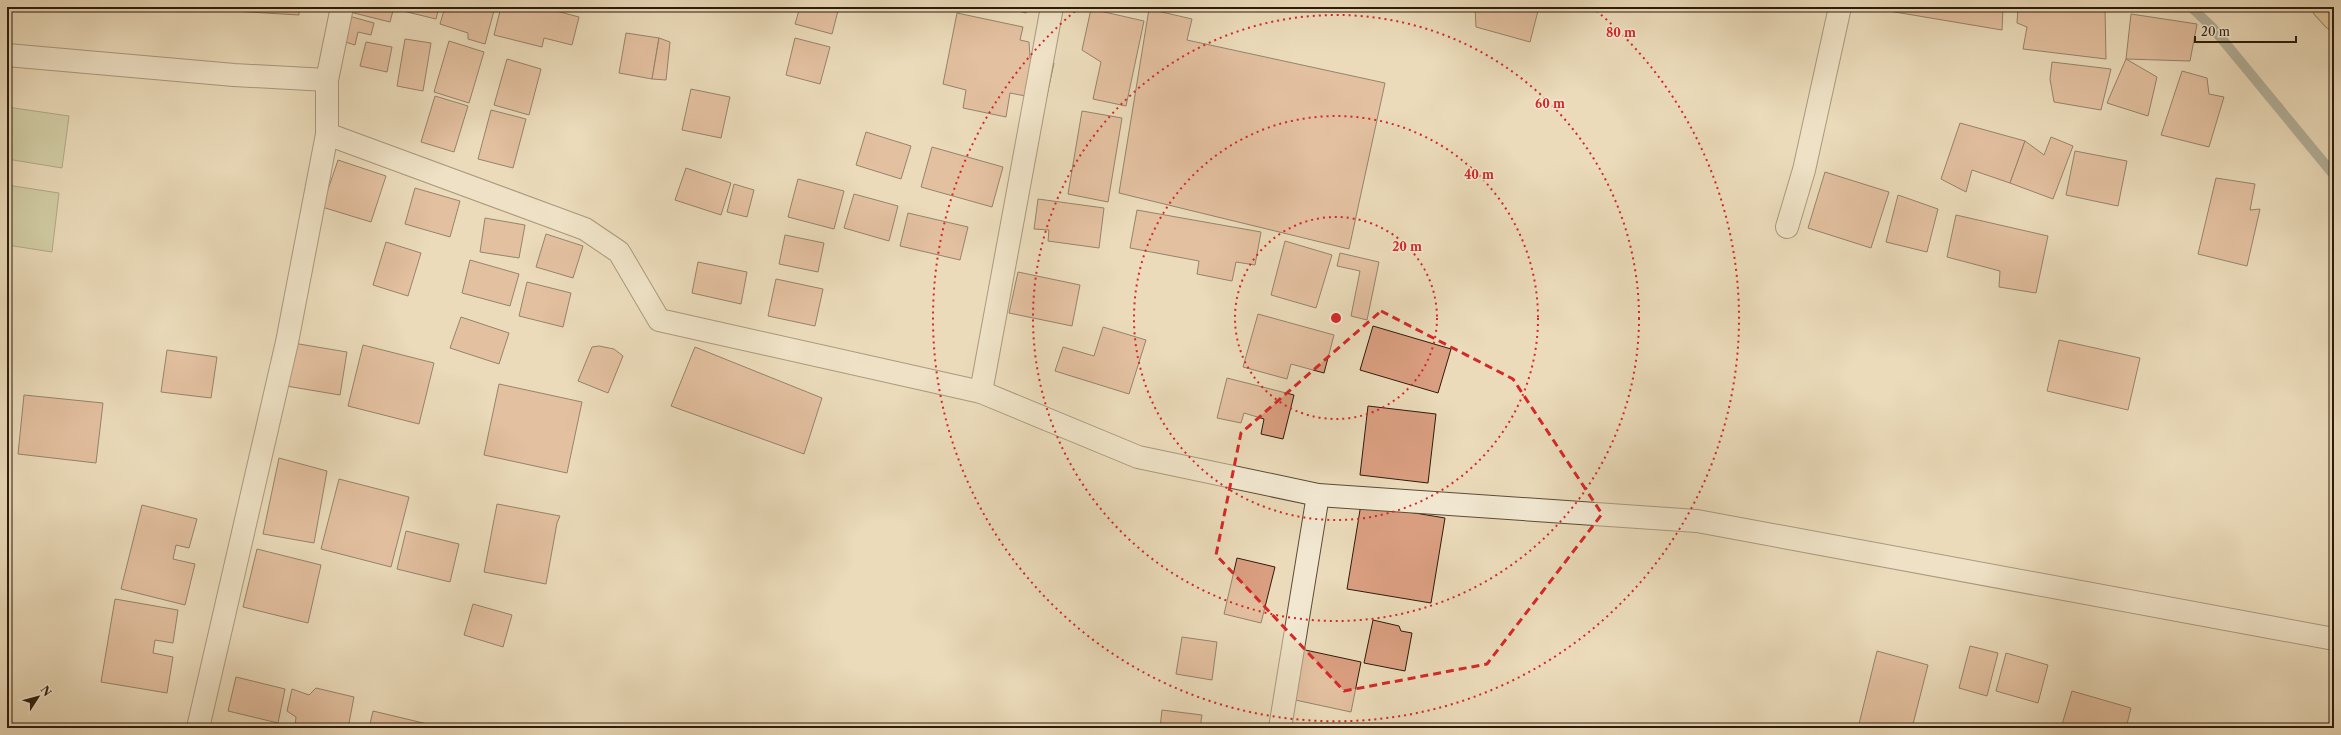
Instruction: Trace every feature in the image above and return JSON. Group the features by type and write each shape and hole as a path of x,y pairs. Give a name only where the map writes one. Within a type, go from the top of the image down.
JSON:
{"main road":[{"path":"2323,7 2334,19"}],"street":[{"path":"198,728 287,342 327,134 326,80 342,7"},
{"path":"981,392 1052,7"},
{"path":"1787,227 1804,170 1840,7"},
{"path":"7,55 234,75 326,80"},
{"path":"327,134 585,229 619,252 659,320 981,392 1138,457 1318,494 1697,521 2334,639"},
{"path":"1280,728 1318,494"}],"highlighted area":[{"path":"1381,311 1513,379 1602,514 1487,664 1344,691 1216,555 1241,433"}],"green space":[{"path":"7,107 69,116 62,168 7,159"},
{"path":"7,185 59,193 52,252 7,245"}],"building":[{"path":"56,7 169,7 169,10"},
{"path":"233,7 299,7 299,15 232,11"},
{"path":"347,7 394,7 390,22 346,11"},
{"path":"400,7 439,7 436,19 399,10"},
{"path":"445,7 495,7 485,44 468,39 468,33 440,24"},
{"path":"501,7 541,7 579,17 572,45 544,38 542,47 494,35"},
{"path":"800,7 839,7 832,34 795,24"},
{"path":"1003,7 1028,7 1026,13"},
{"path":"1475,7 1539,7 1530,42 1476,27"},
{"path":"1871,7 2003,7 2002,30 1871,8"},
{"path":"2018,7 2105,8 2106,59 2023,49 2027,27 2017,23"},
{"path":"1091,9 1144,21 1126,106 1093,99 1101,62 1082,50"},
{"path":"1149,9 1192,19 1187,40 1385,83 1349,249 1119,193"},
{"path":"957,13 1023,27 1020,40 1029,42 1030,58 1054,63 1046,100 1010,93 1006,117 963,108 966,90 943,84"},
{"path":"2131,14 2197,24 2190,61 2126,59"},
{"path":"345,15 374,23 371,35 358,32 355,45 339,40"},
{"path":"626,33 659,38 652,79 619,73"},
{"path":"659,38 670,42 666,80 652,79"},
{"path":"795,38 830,47 820,84 786,75"},
{"path":"405,39 431,43 423,91 397,86"},
{"path":"449,41 484,52 469,103 434,92"},
{"path":"366,42 392,47 387,72 360,66"},
{"path":"507,59 541,69 529,115 494,105"},
{"path":"2126,59 2157,77 2148,116 2107,103"},
{"path":"2052,62 2111,69 2101,110 2054,102 2050,79"},
{"path":"2182,71 2207,78 2209,94 2224,97 2209,147 2161,135"},
{"path":"691,89 730,97 721,138 682,130"},
{"path":"435,96 468,106 454,152 421,142"},
{"path":"491,110 526,119 513,168 478,159"},
{"path":"1082,111 1122,118 1108,202 1068,194"},
{"path":"1960,123 2025,141 2010,183 1972,170 1966,192 1941,179"},
{"path":"866,132 911,146 901,179 856,165"},
{"path":"2051,137 2073,146 2053,199 2010,183 2025,141 2044,155"},
{"path":"932,147 1003,167 992,207 921,187"},
{"path":"2075,151 2127,161 2118,206 2066,195"},
{"path":"338,160 386,176 371,222 322,207"},
{"path":"686,168 731,183 721,215 675,200"},
{"path":"1825,172 1889,192 1871,248 1808,228"},
{"path":"2216,178 2255,184 2250,210 2260,209 2247,266 2198,254"},
{"path":"798,179 844,191 834,229 788,217"},
{"path":"734,184 754,190 747,217 727,212"},
{"path":"415,188 460,201 450,237 405,224"},
{"path":"854,194 898,206 889,241 844,228"},
{"path":"1898,195 1938,209 1927,252 1886,242"},
{"path":"1038,199 1104,208 1099,248 1048,241 1049,230 1034,229"},
{"path":"1137,210 1261,232 1255,265 1236,262 1232,281 1197,274 1199,261 1130,248"},
{"path":"908,213 968,227 960,260 900,246"},
{"path":"1956,215 2048,236 2036,293 1999,287 2000,271 1947,257"},
{"path":"485,218 525,225 519,258 480,252"},
{"path":"546,234 583,246 573,278 536,267"},
{"path":"785,235 824,243 818,272 779,264"},
{"path":"1285,241 1332,255 1316,308 1271,295"},
{"path":"386,242 421,253 408,296 373,285"},
{"path":"1340,253 1379,262 1367,320 1351,316 1360,271 1337,266"},
{"path":"470,260 519,274 510,306 462,293"},
{"path":"698,262 747,272 741,304 692,293"},
{"path":"1018,272 1080,285 1072,326 1009,313"},
{"path":"776,279 823,289 815,326 768,316"},
{"path":"527,282 571,293 563,327 519,316"},
{"path":"1258,314 1334,335 1324,373 1291,364 1287,379 1243,367"},
{"path":"461,317 509,333 499,364 450,348"},
{"path":"1373,326 1451,349 1438,393 1360,370"},
{"path":"1103,327 1146,340 1129,394 1055,371 1063,347 1094,356"},
{"path":"2059,340 2140,358 2128,410 2047,391"},
{"path":"287,342 347,352 340,395 280,385"},
{"path":"363,345 434,363 419,424 348,406"},
{"path":"599,346 614,349 623,356 608,393 578,381 592,347"},
{"path":"695,347 822,398 804,454 671,406"},
{"path":"167,350 217,357 211,398 161,392"},
{"path":"1227,378 1294,395 1283,439 1261,434 1264,419 1244,413 1241,423 1217,418"},
{"path":"499,384 582,402 567,473 484,455"},
{"path":"24,395 103,403 96,463 18,454"},
{"path":"1368,406 1436,414 1428,483 1360,475"},
{"path":"279,458 327,471 314,543 263,534"},
{"path":"339,479 409,497 391,567 321,549"},
{"path":"497,504 560,516 557,523 546,584 484,572"},
{"path":"1361,504 1445,518 1431,603 1347,589"},
{"path":"142,505 197,519 189,548 176,545 173,559 195,564 185,605 121,589"},
{"path":"406,531 459,544 450,582 397,569"},
{"path":"257,549 321,565 308,623 243,607"},
{"path":"1237,558 1275,567 1261,623 1224,614"},
{"path":"115,599 178,610 173,643 155,640 153,653 173,657 167,693 101,682"},
{"path":"473,604 512,615 503,647 464,635"},
{"path":"1373,620 1399,626 1401,631 1412,633 1405,671 1364,663"},
{"path":"1182,637 1217,642 1212,680 1176,674"},
{"path":"1970,646 1998,653 1987,696 1959,688"},
{"path":"1296,648 1361,662 1351,712 1286,698"},
{"path":"1877,651 1928,665 1912,728 1858,728"},
{"path":"2006,653 2048,665 2038,703 1996,691"},
{"path":"236,677 285,689 278,723 228,711"},
{"path":"316,688 354,697 348,728 295,728 296,717 287,711 292,689 309,695"},
{"path":"2072,691 2131,708 2126,728 2061,728"},
{"path":"1162,710 1202,715 1200,728 1160,728"},
{"path":"373,711 440,727 369,728"}],"waterway":[{"path":"2191,7 2212,27 2334,175"}]}
